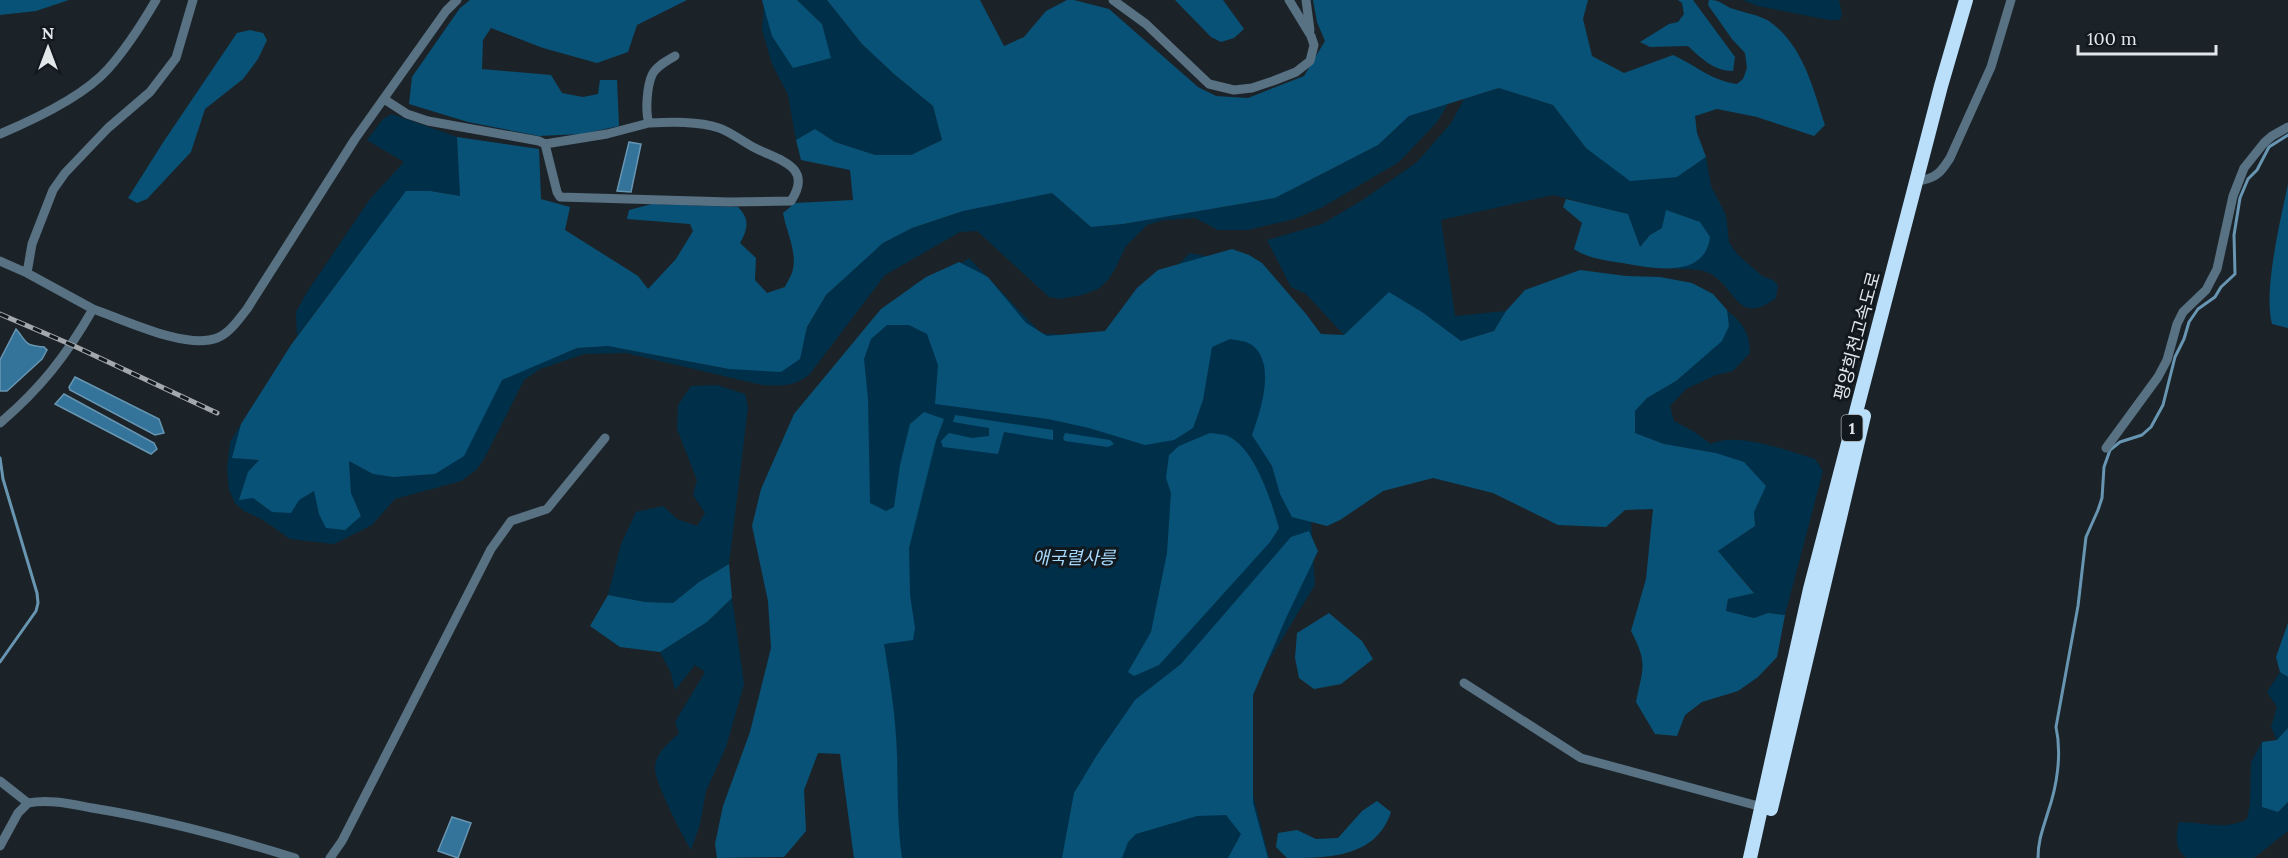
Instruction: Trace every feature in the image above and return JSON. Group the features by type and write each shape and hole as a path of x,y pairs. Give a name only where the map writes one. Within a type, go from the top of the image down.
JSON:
{"highway":[{"name":"평양희천고속도로","path":"1750,858 1813,578 1941,86 1966,0"},
{"name":"평양희천고속도로","path":"1759,858 1923,180 1975,0"}],"street":[{"path":"0,134 84,91 107,71 156,0"},
{"path":"27,273 32,244 53,190 65,173 108,128 150,92 176,58 192,0"},
{"path":"0,261 93,309 180,339 200,342 219,338 232,328 247,309 355,139 446,11 457,0"},
{"path":"1113,0 1146,24 1209,84 1234,90 1252,88 1296,72 1310,61 1314,45 1306,0"},
{"path":"1289,0 1311,36"},
{"path":"1923,180 1942,172 1964,130 1991,67 2011,0"},
{"path":"649,123 646,107 652,74 662,63 675,56"},
{"path":"384,99 407,114 428,121 530,138 545,144 607,134 649,123 666,122 719,128 758,150 787,162 796,171 796,193 790,201 560,197 545,144"},
{"path":"2106,448 2158,377 2167,360 2180,318 2206,290 2217,269 2233,196 2244,168 2264,143 2288,128"},
{"path":"0,423 29,398 60,363 93,309"},
{"path":"330,858 342,841 491,549 511,521 547,509 605,438"},
{"path":"1464,683 1581,758 1762,807"},
{"path":"0,782 28,802 48,801 118,812 233,839 295,858"},
{"path":"0,846 18,813 28,802"}],"green space":[{"path":"797,0 827,0 862,44 933,106 942,140 911,155 875,155 835,142 815,129 796,140 788,95 772,64 762,30 764,2 772,36 830,58 822,24"},
{"path":"1743,0 1839,0 1842,14 1840,20 1829,20 1758,6"},
{"path":"1500,88 1553,105 1586,148 1677,177 1706,157 1711,186 1726,215 1729,242 1737,254 1762,276 1773,280 1778,285 1776,298 1763,306 1745,307 1711,274 1698,270 1673,269 1682,267 1662,228 1650,235 1640,248 1628,214 1553,195 1441,220 1455,316 1506,311 1494,331 1461,341 1422,312 1389,292 1344,335 1306,294 1291,287 1267,240 1322,224 1364,199 1417,162 1451,123 1464,99"},
{"path":"1448,104 1437,122 1399,162 1321,208 1294,219 1248,230 1218,230 1195,218 1164,220 1147,225 1126,246 1108,280 1098,289 1082,295 1059,299 1049,297 977,231 960,232 885,275 809,375 792,384 762,385 626,353 584,354 540,369 524,380 484,459 476,470 461,481 395,499 372,525 334,544 290,539 263,520 244,511 235,503 229,490 227,470 230,442 241,424 233,458 260,460 253,498 272,512 315,491 319,514 361,516 351,493 349,461 373,474 393,477 436,474 485,412 502,379 577,348 608,346 729,369 800,358 807,327 826,295 883,243 912,228 963,211 1052,193 1091,227 1123,224 1275,198 1378,145 1409,116"},
{"path":"392,114 457,137 460,196 430,191 406,192 297,336 296,312 307,292 370,199 404,162 367,140 383,119"},
{"name":"애국렬사릉","path":"1190,253 1256,266 1306,437 1315,585 1250,691 1253,795 1269,858 884,858 860,366 868,327 969,258 1041,333 1102,339"},
{"path":"1727,310 1744,328 1749,339 1750,353 1733,371 1716,375 1686,389 1670,406 1674,421 1711,444 1734,440 1777,447 1815,459 1823,471 1785,615 1768,613 1754,618 1726,611 1728,599 1754,592 1718,551 1755,526 1754,512 1765,486 1743,462 1716,453 1664,444 1635,433 1635,411 1647,398 1676,381 1729,326"},
{"path":"717,385 745,394 748,407 729,564 699,582 673,603 645,602 608,595 621,544 636,512 663,506 677,519 697,526 705,513 693,495 697,480 677,429 678,405 691,386"},
{"path":"732,598 744,684 726,747 706,791 700,824 691,850 663,795 655,767 660,752 679,733 675,722 705,672 695,665 675,690 671,673 660,652 707,622"},
{"path":"2280,672 2288,677 2288,728 2277,740 2271,727 2277,707 2267,692"},
{"path":"2262,742 2262,807 2278,812 2288,802 2288,831 2254,858 2187,858 2178,847 2179,822 2230,825 2247,819 2250,805 2251,762"}],"shaded area":[{"path":"0,0 69,0 36,11 0,15"},
{"path":"470,0 687,0 637,25 628,52 597,63 543,48 491,28 483,40 482,69 551,75 562,93 583,97 598,94 600,80 617,80 619,126 582,134 539,136 468,122 409,104 412,77 460,8"},
{"path":"762,0 797,0 822,24 831,58 793,68 772,36"},
{"path":"827,0 980,0 1004,46 1024,37 1046,11 1067,0 1074,0 1109,9 1198,87 1216,96 1248,98 1304,76 1325,41 1317,22 1313,0 1588,0 1583,19 1592,56 1624,73 1673,55 1712,76 1737,84 1743,79 1747,68 1745,53 1708,5 1709,0 1714,0 1730,8 1765,19 1781,31 1805,68 1825,125 1814,136 1757,117 1717,109 1695,116 1697,133 1706,157 1677,177 1630,181 1586,148 1553,105 1499,88 1409,116 1378,145 1275,198 1123,224 1091,227 1052,193 963,211 912,228 883,243 826,295 807,327 800,359 781,372 729,369 608,346 577,348 502,380 464,456 435,474 393,477 373,474 349,461 351,493 361,516 345,530 326,528 319,514 314,491 299,500 291,513 272,512 253,498 239,500 248,472 259,460 232,458 241,424 291,345 406,191 430,191 460,196 457,137 539,149 541,199 570,207 565,230 638,276 648,289 676,259 693,231 690,224 627,219 629,210 652,204 738,207 746,220 745,233 740,243 756,258 755,280 767,293 785,287 792,274 794,262 783,213 795,203 853,200 850,170 801,160 796,140 815,129 835,142 875,155 911,155 942,140 933,106 862,44"},
{"path":"1175,0 1223,0 1244,29 1234,38 1221,42 1211,37"},
{"path":"1678,0 1693,0 1735,57 1733,71 1714,67 1688,46 1650,47 1640,42 1669,24 1678,22 1684,14 1682,3"},
{"path":"250,30 263,33 267,40 258,59 243,79 205,109 191,152 147,199 137,203 128,198 237,33"},
{"path":"629,142 641,144 631,192 617,191"},
{"path":"2288,184 2288,328 2272,324 2270,293 2274,254"},
{"path":"1566,199 1628,214 1640,247 1650,235 1662,228 1666,210 1700,222 1710,237 1706,250 1699,259 1678,268 1652,268 1586,255 1574,249 1582,223 1563,207"},
{"path":"1232,249 1262,263 1321,334 1344,335 1389,292 1422,312 1461,341 1494,331 1506,311 1525,290 1580,270 1626,276 1660,277 1692,283 1713,294 1727,310 1729,326 1722,341 1676,381 1647,398 1635,411 1635,433 1664,444 1716,453 1744,462 1766,486 1754,512 1755,526 1718,551 1754,593 1728,599 1726,611 1754,618 1768,613 1785,615 1777,657 1758,677 1738,691 1702,702 1685,715 1677,736 1655,734 1636,702 1641,681 1642,659 1631,631 1646,579 1653,509 1625,510 1606,527 1558,525 1493,493 1433,478 1383,491 1340,520 1327,526 1292,517 1280,494 1272,466 1252,435 1262,401 1265,376 1260,353 1250,344 1230,339 1212,347 1203,400 1193,428 1174,440 1145,445 1089,428 1048,419 935,404 938,365 927,334 909,325 887,325 871,339 864,359 868,399 870,503 886,511 894,507 900,465 910,424 924,412 944,419 936,440 909,548 910,595 915,628 913,640 884,644 895,728 898,820 902,858 854,858 840,754 818,753 804,790 806,831 784,857 717,858 715,844 723,806 750,732 771,648 768,601 752,526 761,489 794,414 881,309 926,277 959,262 988,277 1026,323 1047,336 1105,331 1137,288 1158,270"},
{"path":"16,329 27,342 47,350 42,359 7,391 0,391 0,360"},
{"path":"75,377 159,419 164,433 155,435 70,390 69,387"},
{"path":"64,394 154,443 157,449 151,454 55,404"},
{"path":"955,415 1053,430 1053,440 1004,432 998,454 943,447 941,441 949,433 972,438 989,436 989,428 953,422"},
{"path":"1065,433 1110,440 1114,444 1108,447 1065,441 1063,438"},
{"path":"1210,433 1228,436 1247,452 1261,477 1279,528 1270,542 1159,665 1134,676 1128,672 1151,632 1167,553 1171,493 1166,478 1169,455 1179,446"},
{"path":"1309,531 1318,551 1253,695 1253,803 1268,858 1228,858 1241,834 1226,815 1197,816 1136,834 1128,842 1122,858 1062,858 1074,793 1135,700 1181,664 1291,537"},
{"path":"729,564 732,598 707,622 660,652 620,647 590,626 608,595 645,602 673,603 699,582"},
{"path":"1329,613 1362,641 1373,659 1341,684 1314,689 1299,678 1295,658 1297,633"},
{"path":"2288,623 2288,677 2280,672 2276,657"},
{"path":"2288,728 2288,802 2278,812 2262,807 2262,742 2277,740"},
{"path":"1377,801 1391,812 1384,827 1374,839 1362,847 1334,856 1287,858 1276,847 1278,833 1297,830 1316,839 1338,838 1362,811"},
{"path":"452,817 471,823 458,858 438,851"}],"waterway":[{"path":"2038,858 2040,840 2056,781 2059,748 2056,727 2078,606 2086,537 2102,498 2104,467 2110,450 2120,442 2142,435 2151,427 2163,405 2175,357 2189,322 2198,309 2215,297 2221,287 2235,274 2234,235 2240,198 2248,179 2257,170 2269,147 2288,135"},
{"path":"0,458 3,479 38,603 36,611 0,662"}],"railway":[{"path":"0,314 217,413"}]}
